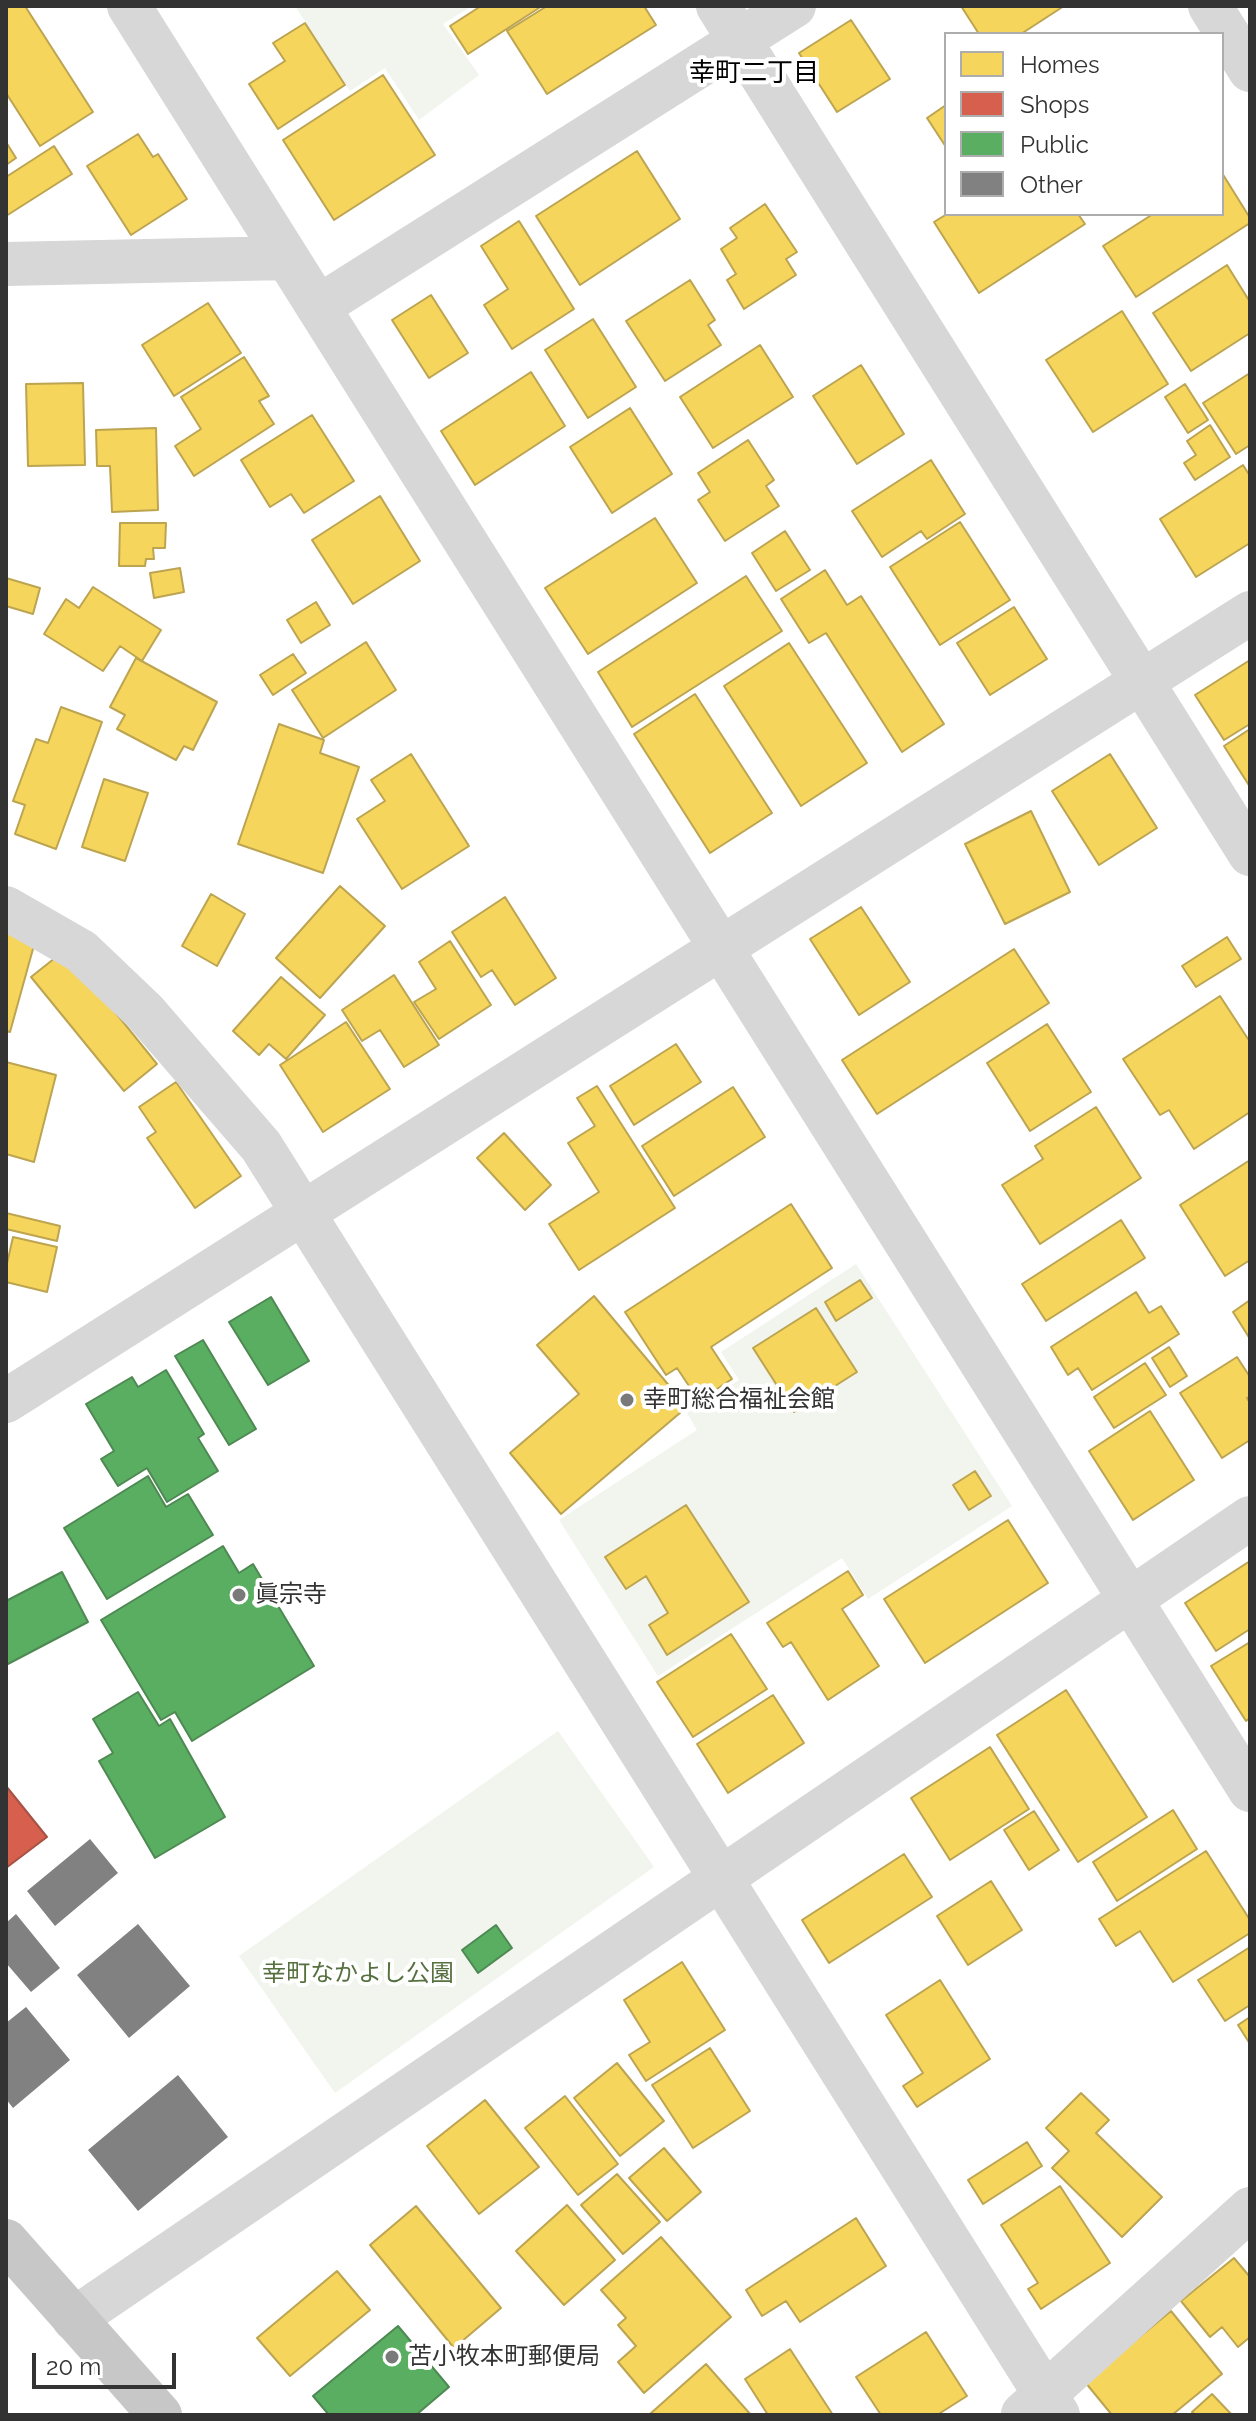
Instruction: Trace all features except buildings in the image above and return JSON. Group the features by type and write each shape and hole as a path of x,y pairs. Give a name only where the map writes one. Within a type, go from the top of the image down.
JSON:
{"highway":[{"path":"6,2241 160,2415"}],"street":[{"path":"129,6 1250,1790"},
{"path":"318,307 728,23 794,6"},
{"path":"1210,6 1250,70"},
{"path":"728,23 1250,854"},
{"path":"6,264 287,258"},
{"path":"6,1401 1250,613"},
{"path":"6,908 81,951 145,1012 261,1146 720,1879 1042,2408 1250,2209"},
{"path":"74,2319 1250,1518"}],"green space":[{"path":"295,6 472,6 443,24 479,75 419,120 385,68 350,91"},
{"path":"856,1264 1012,1506 868,1599 842,1558 658,1676 559,1520 697,1430 687,1413 739,1380 721,1352"},
{"name":"幸町なかよし公園","path":"558,1731 654,1867 335,2093 239,1956"}],"place":[{"name":"幸町総合福祉会館","path":"627,1400"},
{"name":"眞宗寺","path":"239,1595"},
{"name":"苫小牧本町郵便局","path":"392,2357"}],"district":[{"name":"幸町二丁目","path":"754,73"}]}
